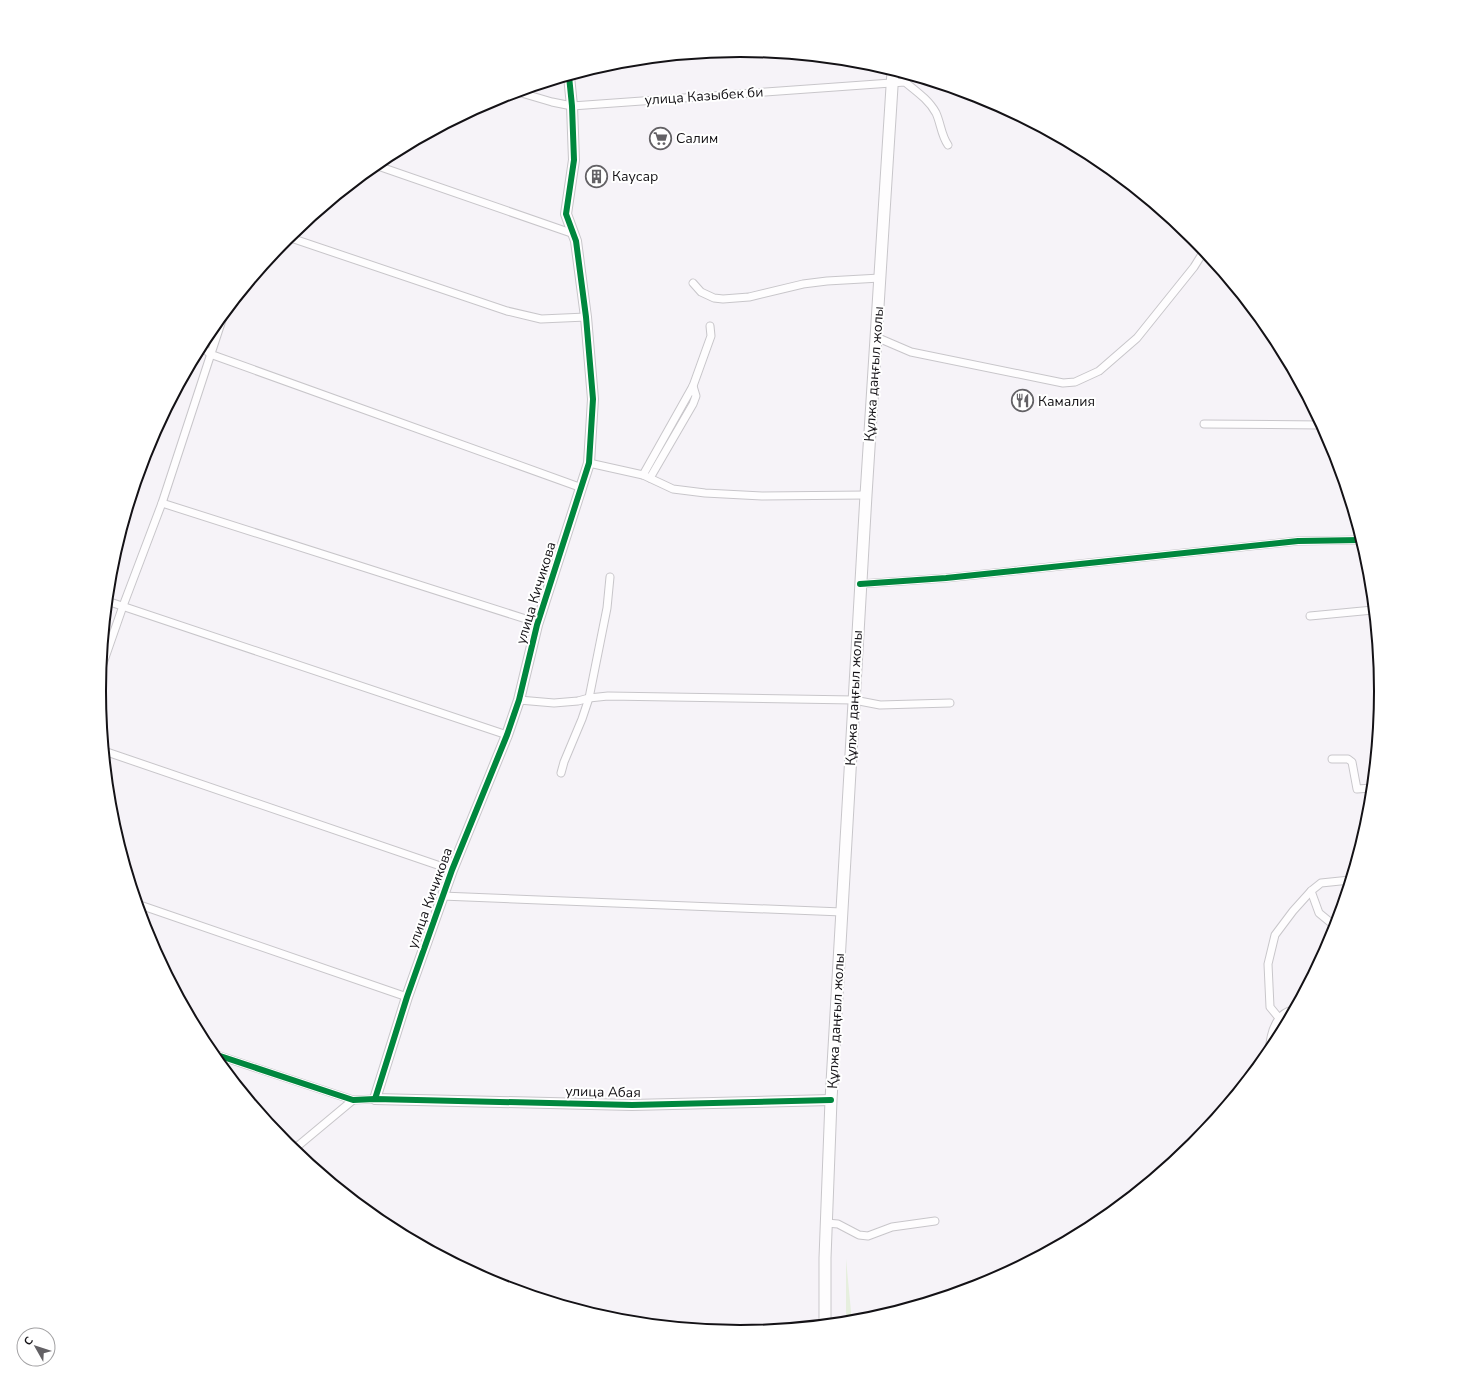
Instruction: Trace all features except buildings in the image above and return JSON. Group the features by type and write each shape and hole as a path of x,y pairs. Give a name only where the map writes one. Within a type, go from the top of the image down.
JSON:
{"main road":[{"name":"Құлжа даңғыл жолы","path":"825,1321 826,1223 831,1100 860,584 893,76"}],"street":[{"name":"улица Кичикова","path":"376,1099 407,997 442,896 507,735 519,700 536,625 589,463 593,399 586,317 576,241 566,214 574,160 569,81"},
{"name":"улица Казыбек би","path":"526,94 572,106 905,82 924,97 936,113 943,138 948,145"},
{"path":"382,167 574,234"},
{"path":"295,239 508,311 541,319 586,317"},
{"path":"876,337 911,352 1064,383 1075,382 1099,371 1137,338 1194,267 1201,256"},
{"path":"693,283 701,292 714,298 723,299 749,297 803,284 880,278"},
{"path":"647,476 693,386 711,336 710,326"},
{"path":"107,652 162,503 218,331"},
{"path":"205,350 210,354 582,488"},
{"path":"1204,424 1315,425"},
{"path":"589,463 647,476 673,489 705,493 762,496 866,496"},
{"path":"162,503 530,620 536,625"},
{"path":"860,584 946,578 1298,541 1356,540"},
{"path":"561,773 589,698 606,608 610,577"},
{"path":"112,603 507,735"},
{"path":"1310,616 1369,610"},
{"path":"519,700 554,703 578,702 589,698 608,696 854,700 880,705 950,703"},
{"path":"109,753 452,870"},
{"path":"1332,759 1348,759 1352,762 1357,789 1367,788"},
{"path":"1279,1018 1270,1006 1268,964 1274,935 1311,891 1322,883 1345,880"},
{"path":"1311,891 1319,913 1330,922"},
{"path":"442,896 842,912"},
{"path":"143,906 407,997"},
{"path":"1273,1036 1275,1024 1281,1016 1286,1013"},
{"path":"221,1056 353,1100 376,1099"},
{"name":"улица Абая","path":"376,1099 632,1105 831,1100"},
{"path":"298,1146 353,1100"},
{"path":"826,1223 838,1224 859,1235 868,1236 892,1227 935,1221"}],"green space":[{"path":"846,1259 851,1316 846,1317"}],"cycle path":[{"path":"375,1099 407,997 452,870 507,735 519,700 537,625 589,463 593,399 586,317 576,241 566,214 574,160 569,81"},
{"path":"860,584 946,578 1298,541 1356,540"},
{"path":"221,1056 353,1100 375,1099 632,1105 831,1100"}],"place":[{"name":"Салим","path":"661,138"},
{"name":"Каусар","path":"596,176"},
{"name":"Камалия","path":"1023,401"}]}
